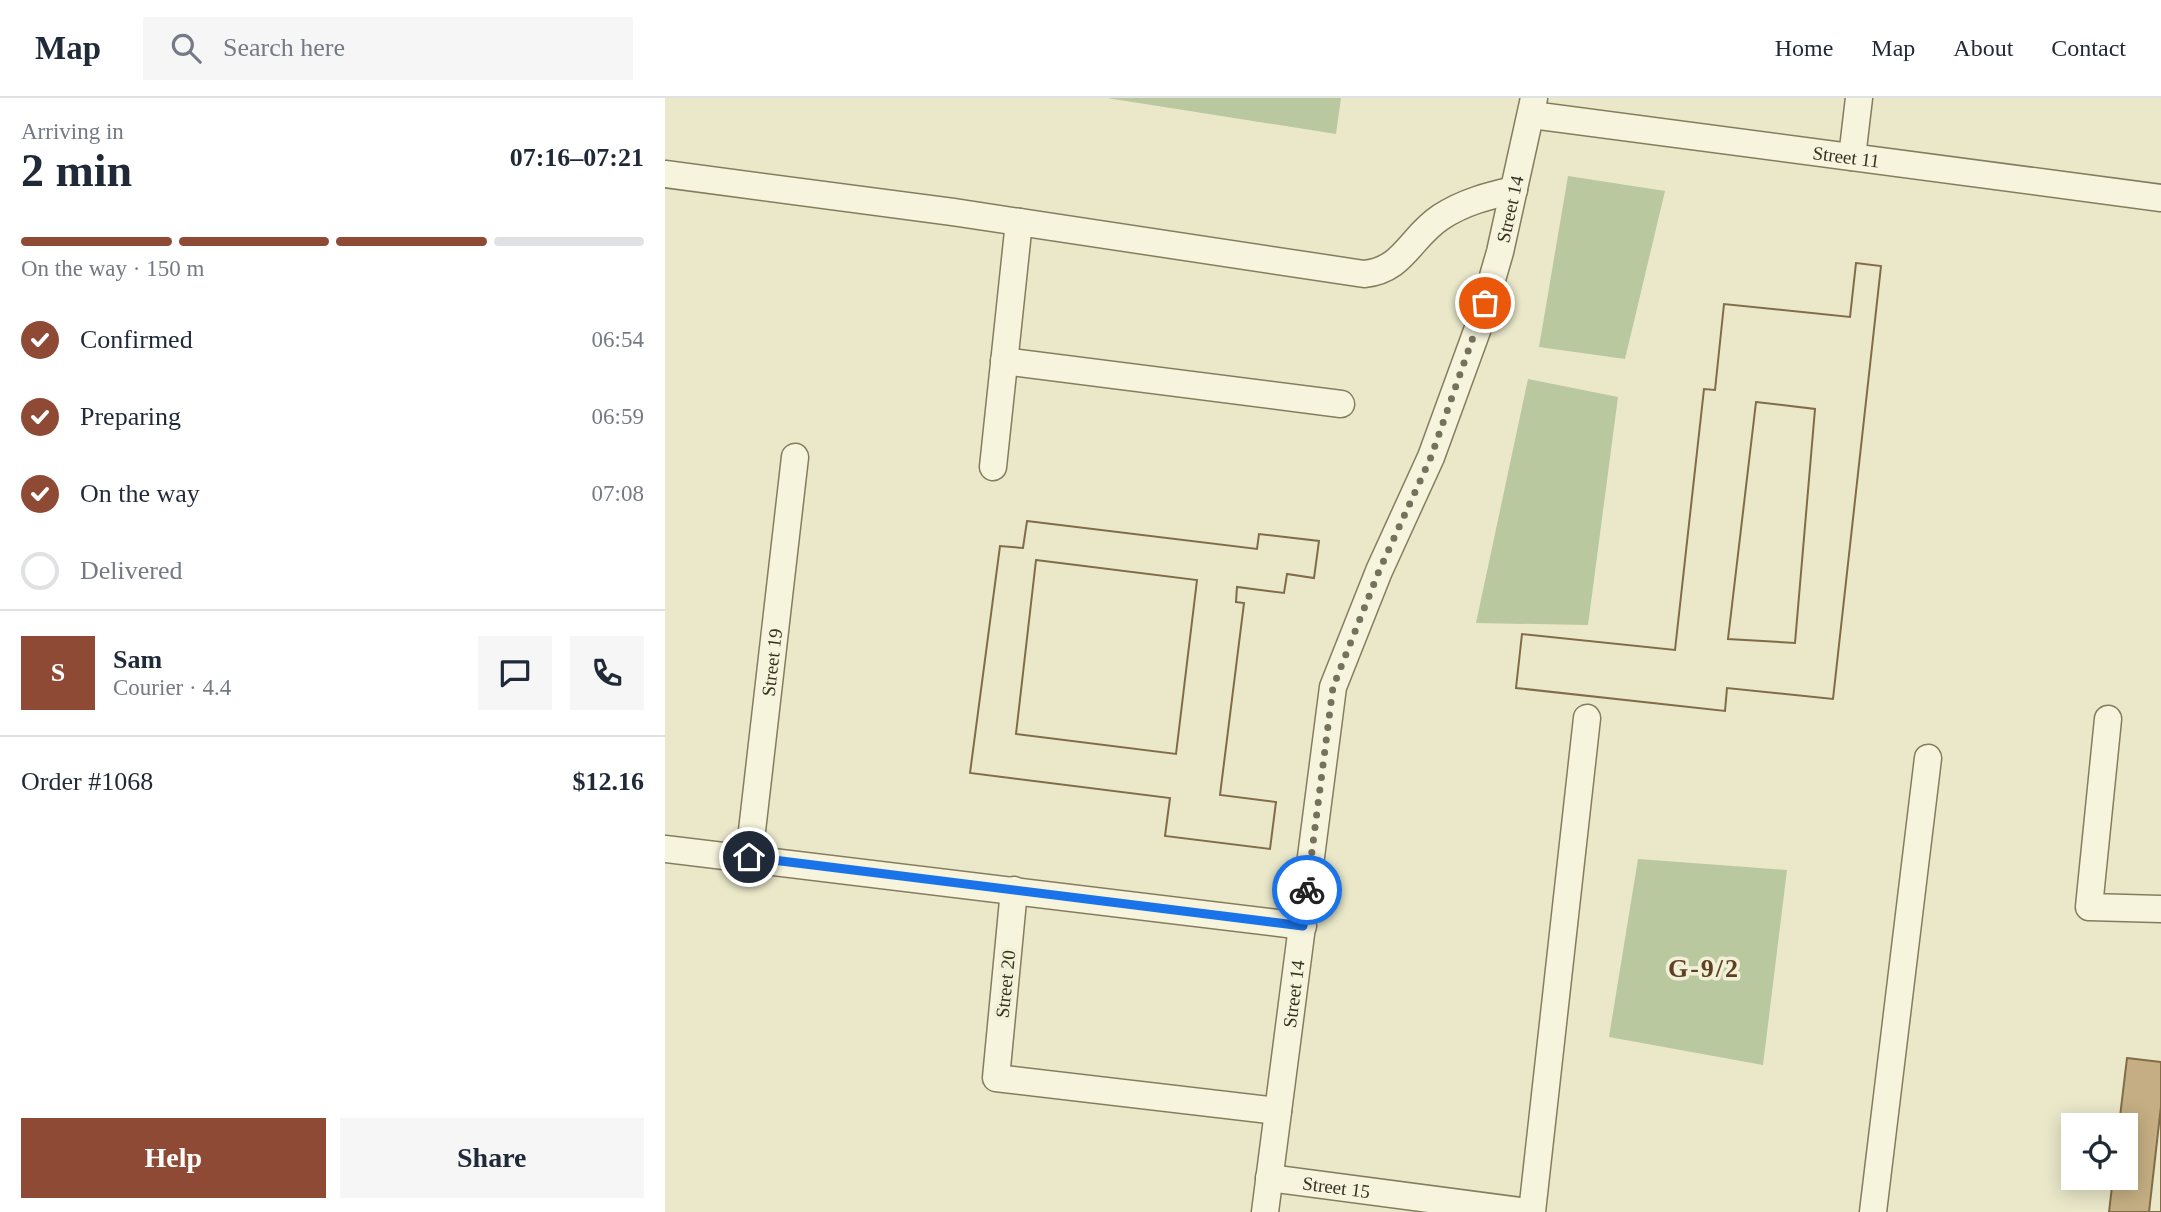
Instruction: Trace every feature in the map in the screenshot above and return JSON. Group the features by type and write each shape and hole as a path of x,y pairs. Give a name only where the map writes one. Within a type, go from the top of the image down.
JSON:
{"street":[{"path":"1852,157 1859,98"},
{"name":"Street 11","path":"1533,106 1852,157 2161,198"},
{"name":"Street 14","path":"1265,1212 1333,687 1379,571 1431,457 1478,328 1533,106"},
{"path":"665,174 1019,222 1364,274 1383,272 1440,218 1467,203 1514,190"},
{"path":"993,467 1019,222"},
{"path":"1004,361 1341,404"},
{"name":"Street 19","path":"749,857 795,463"},
{"path":"1530,1212 1587,718"},
{"path":"2108,719 2089,908 2161,909"},
{"path":"1873,1212 1928,758"},
{"path":"665,849 749,857 1303,926"},
{"name":"Street 20","path":"1014,890 996,1078 1278,1111"},
{"name":"Street 15","path":"1269,1178 1530,1212"}],"green space":[{"path":"1107,98 1341,98 1336,134"},
{"path":"1568,176 1665,191 1625,359 1539,347"},
{"path":"1528,379 1618,397 1588,625 1476,623"},
{"path":"1638,859 1787,870 1763,1065 1609,1037"}],"building":[{"path":"1856,263 1881,266 1833,699 1727,688 1725,711 1516,688 1522,634 1675,650 1704,389 1715,390 1724,304 1850,317","holes":["1756,402 1815,409 1795,643 1728,639"]},
{"path":"1856,263 1881,266 1833,699 1727,688 1725,711 1516,688 1522,634 1675,650 1704,389 1715,390 1724,304 1850,317"},
{"path":"1756,402 1815,409 1795,643 1728,639"},
{"path":"1027,521 1257,549 1259,534 1319,541 1314,578 1287,574 1284,593 1237,587 1236,602 1244,603 1220,795 1276,802 1270,849 1165,836 1170,798 970,773 1000,546 1023,548","holes":["1036,560 1197,580 1176,754 1016,734"]},
{"path":"1027,521 1257,549 1259,534 1319,541 1314,578 1287,574 1284,593 1237,587 1236,602 1244,603 1220,795 1276,802 1270,849 1165,836 1170,798 970,773 1000,546 1023,548"},
{"path":"1036,560 1197,580 1176,754 1016,734"},
{"path":"2127,1058 2161,1062 2161,1212 2109,1212 2112,1190 2138,1190 2138,1113 2120,1113"},
{"path":"2161,1106 2161,1212 2149,1212"}],"way so far":[{"path":"1307,890 1333,687 1379,571 1431,457 1485,303"}],"district":[{"name":"G-9/2","path":"1704,968"}],"route":[{"path":"749,857 1303,926 1307,890"}]}
